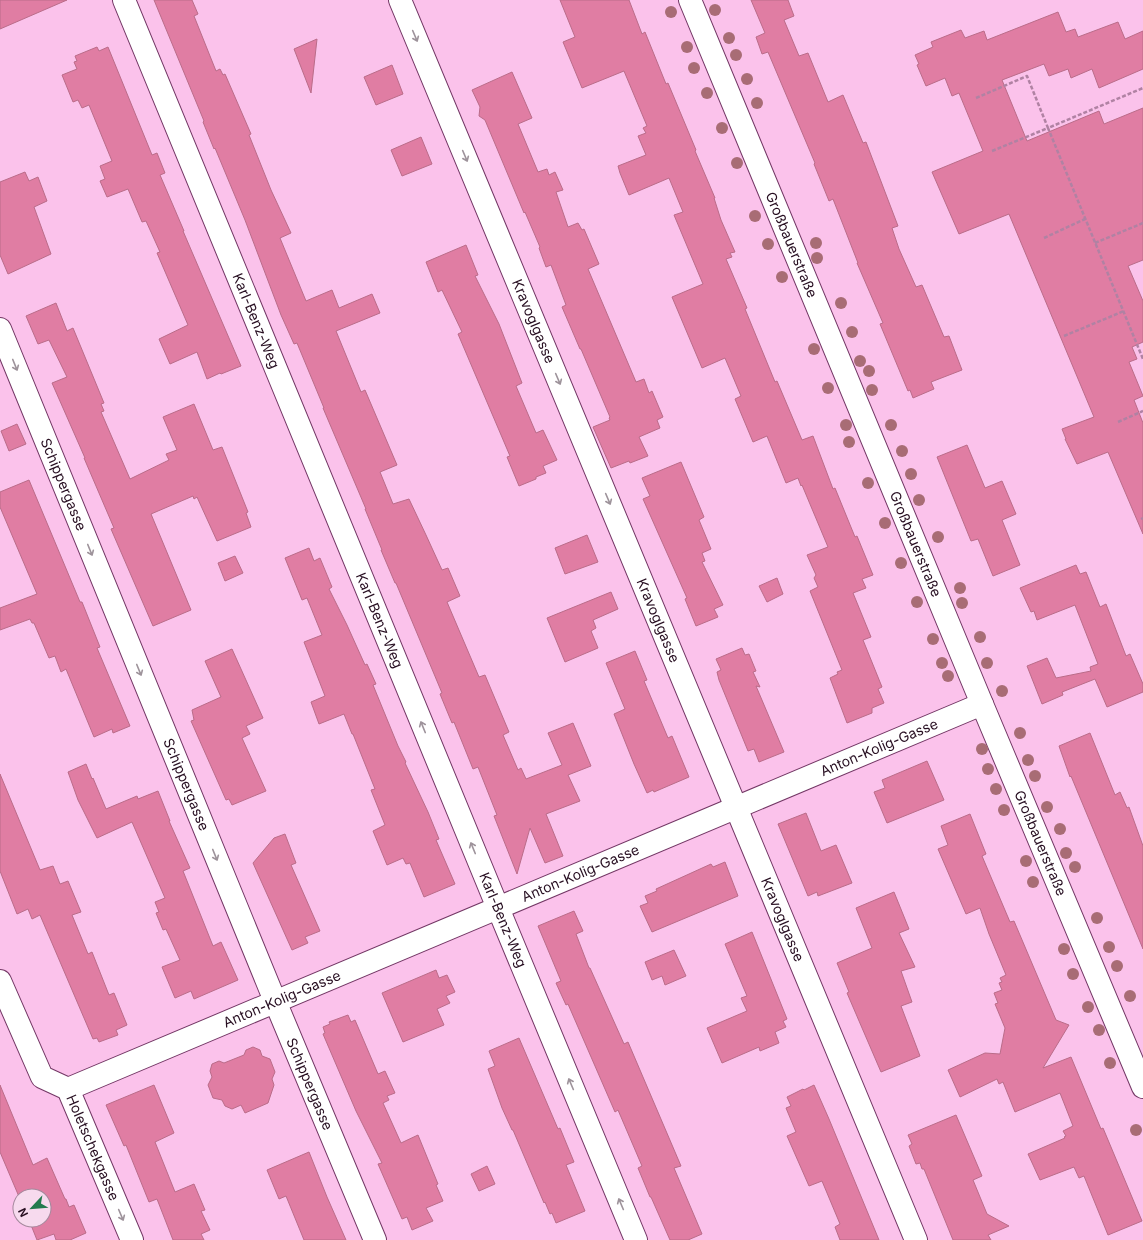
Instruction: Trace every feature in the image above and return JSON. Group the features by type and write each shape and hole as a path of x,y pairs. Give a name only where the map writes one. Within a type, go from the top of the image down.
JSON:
{"street":[{"name":"Karl-Benz-Weg","path":"124,0 636,1240"},
{"name":"Kravoglgasse","path":"400,0 916,1240"},
{"name":"Großbauerstraße","path":"690,0 982,704 1143,1087"},
{"name":"Schippergasse","path":"0,329 275,1001 375,1240"},
{"name":"Anton-Kolig-Gasse","path":"68,1089 982,704"},
{"name":"Holetschekgasse","path":"0,981 42,1077 68,1089 132,1240"}],"path":[{"path":"976,98 1026,76 1143,358"},
{"path":"992,151 1143,88"},
{"path":"1044,238 1085,219"},
{"path":"1095,243 1143,223"},
{"path":"1064,336 1124,311"},
{"path":"1118,422 1143,411"}],"building":[{"path":"0,0 67,0 0,29"},
{"path":"154,0 192,0 198,14 194,16 216,71 220,69 223,75 225,74 251,134 249,135 271,190 291,233 280,238 306,301 332,290 339,308 372,294 380,313 336,331 361,392 365,390 397,465 380,472 393,504 409,499 442,570 448,568 460,596 447,602 479,677 485,675 509,732 503,735 518,770 521,768 526,779 562,765 548,733 573,723 591,766 568,775 580,801 546,814 563,856 545,863 530,828 517,874 494,816 497,815 478,767 473,769 454,722 452,723 440,694 442,693 381,550 366,509 297,343 294,344 281,315 245,220 215,148 214,149"},
{"path":"560,0 629,0 642,34 645,32 666,84 668,83 696,150 695,151 715,198 721,220 735,252 730,253 732,257 726,259 747,308 745,309 775,382 777,381 802,440 813,436 833,489 835,488 855,537 857,536 873,575 862,579 866,588 853,593 871,637 863,640 882,687 878,689 884,703 872,708 872,713 847,723 830,678 842,670 810,591 818,587 814,578 816,575 807,555 828,547 802,485 801,486 798,478 786,483 767,436 753,442 735,399 741,396 725,358 702,368 672,297 703,284 674,215 683,212 669,178 629,195 620,173 618,166 646,155 638,136 646,133 643,128 647,126 624,71 582,88 563,42 575,37"},
{"path":"751,0 788,0 794,16 784,20 799,56 808,53 828,102 843,95 863,143 866,142 898,226 892,228 899,249 916,287 922,285 944,337 949,336 962,370 931,382 934,389 913,398 910,390 908,391 880,324 883,323 857,263 833,199 829,201 814,164 815,163 768,52 762,54 756,37 765,33"},
{"path":"1058,12 1066,32 1075,29 1078,37 1118,22 1125,39 1143,31 1143,69 1099,88 1092,69 1071,78 1068,69 1049,76 1044,64 1002,80 1027,141 1099,111 1104,124 1143,108 1143,260 1128,266 1143,301 1143,342 1132,347 1137,359 1129,362 1143,396 1134,400 1143,423 1143,534 1108,452 1077,464 1065,439 1062,429 1094,417 1009,214 959,234 932,172 983,151 959,93 952,96 945,78 926,86 917,65 919,64 915,55 933,47 931,42 961,30 965,38 984,31 987,40"},
{"path":"317,39 311,93 294,49"},
{"path":"97,47 99,51 108,47 152,155 157,153 165,173 160,175 241,366 207,379 197,352 170,364 159,339 188,325 157,253 160,252 146,221 142,222 128,189 107,197 100,181 105,179 100,166 112,161 89,105 82,108 78,100 73,102 62,75 77,69 74,62 77,61 75,56"},
{"path":"392,65 403,94 376,105 364,77"},
{"path":"512,72 532,118 518,124 538,172 547,169 549,175 555,172 563,190 556,192 568,227 578,223 582,230 584,229 599,264 588,269 636,382 644,379 649,393 652,391 663,417 657,420 660,428 639,437 648,456 630,463 629,461 611,468 593,427 610,420 610,417 562,307 566,305 551,265 546,267 539,248 540,247 485,120 479,116 480,107 472,90"},
{"path":"421,137 432,164 402,176 391,150"},
{"path":"25,172 29,181 38,177 47,201 34,207 51,254 8,274 0,255 0,182"},
{"path":"466,245 478,275 475,276 499,324 522,383 516,386 536,433 543,430 557,460 543,466 546,473 519,486 507,457 510,456 458,334 462,332 442,290 438,292 426,262"},
{"path":"56,303 67,331 73,328 104,403 101,404 104,411 101,412 130,479 169,460 166,454 177,450 163,417 194,404 213,450 222,447 248,512 246,513 251,527 217,541 197,497 194,499 193,496 151,514 191,610 153,626 111,529 114,528 85,458 52,383 67,377 49,340 38,344 26,316"},
{"path":"17,424 26,444 9,451 1,431"},
{"path":"967,445 985,488 1002,481 1016,514 1002,520 1020,565 993,576 978,539 971,541 937,457"},
{"path":"681,462 704,517 699,520 711,549 702,553 705,561 702,562 723,605 714,609 718,617 696,626 685,599 687,598 643,499 650,496 642,478"},
{"path":"29,480 80,602 82,602 100,647 97,648 130,726 113,733 112,729 94,737 66,669 61,672 55,656 49,658 34,623 32,623 30,619 0,630 0,608 37,594 0,507 0,492"},
{"path":"587,535 598,562 565,574 555,548"},
{"path":"309,548 314,561 320,558 332,587 329,589 365,665 367,664 376,684 373,685 406,762 405,763 428,812 439,839 436,840 455,884 424,897 410,863 406,864 403,858 387,865 373,831 385,825 371,790 375,789 344,714 319,724 311,702 325,696 304,642 322,635 307,598 302,600 285,558"},
{"path":"235,556 243,573 225,581 218,563"},
{"path":"1076,565 1080,574 1086,572 1100,607 1106,604 1126,656 1130,654 1143,684 1143,692 1107,707 1095,679 1062,692 1063,695 1042,704 1027,666 1047,658 1056,678 1091,671 1090,667 1098,664 1075,605 1037,620 1034,611 1031,612 1020,588"},
{"path":"777,578 783,594 767,602 759,586"},
{"path":"611,592 618,609 593,620 596,628 591,631 598,648 565,662 547,618"},
{"path":"742,648 745,655 749,654 756,671 753,672 760,687 756,686 784,752 759,762 754,749 748,751 717,672 721,670 716,659"},
{"path":"232,649 263,718 246,726 250,734 242,738 266,791 232,805 229,799 226,800 191,721 194,720 192,710 221,697 205,661"},
{"path":"635,651 647,680 644,681 668,738 672,736 689,777 654,792 653,790 647,793 614,714 625,709 606,663"},
{"path":"1090,733 1115,795 1120,792 1127,808 1129,807 1143,846 1143,949 1071,776 1070,777 1059,746"},
{"path":"927,761 944,800 887,823 874,792 885,788 882,780"},
{"path":"86,764 106,809 137,796 138,799 158,791 169,821 190,868 183,871 213,946 221,942 238,980 194,999 191,991 175,998 162,967 180,960 166,929 163,930 156,913 159,912 155,902 165,898 132,822 97,838 78,800 68,772"},
{"path":"0,774 40,870 53,866 60,884 68,881 81,912 72,915 88,954 92,952 109,995 114,993 127,1025 116,1030 118,1035 99,1042 97,1038 93,1039 40,915 32,919 28,909 17,914 0,871"},
{"path":"806,813 821,851 836,845 852,883 818,896 817,892 808,896 778,824"},
{"path":"970,814 986,854 982,856 1010,922 1014,921 1056,1020 1069,1025 1043,1068 1071,1057 1142,1221 1108,1235 1084,1176 1079,1178 1074,1167 1040,1180 1028,1154 1065,1138 1064,1137 1066,1136 1063,1131 1073,1126 1060,1093 1015,1112 1003,1082 999,1084 997,1079 960,1097 948,1070 985,1053 1000,1054 1005,1028 995,1004 998,1003 994,993 1002,990 999,983 1002,982 1000,978 1006,975 980,908 966,914 938,849 948,845 941,826"},
{"path":"285,834 296,863 291,865 320,931 305,937 308,943 292,950 253,863 274,838"},
{"path":"725,862 738,896 652,932 640,906 648,903 645,896 657,891 656,889 711,864 713,867"},
{"path":"894,892 909,929 899,933 915,967 901,971 912,1002 901,1006 920,1056 881,1072 847,993 849,992 837,963 872,948 856,908"},
{"path":"574,911 583,931 576,934 589,968 624,1044 628,1042 681,1166 674,1168 702,1234 688,1240 670,1240 638,1168 642,1166 618,1110 615,1112 568,1004 566,1005 556,983 561,981 538,926"},
{"path":"752,932 787,1019 783,1021 786,1027 775,1032 779,1043 760,1051 759,1047 722,1063 707,1028 747,1011 741,998 747,996 725,944"},
{"path":"674,950 686,976 665,985 662,976 652,980 645,962"},
{"path":"436,970 439,978 447,975 455,992 446,996 450,1003 437,1009 444,1025 403,1042 382,993"},
{"path":"348,1015 351,1022 355,1020 378,1074 385,1071 395,1093 387,1096 389,1100 383,1103 401,1143 418,1135 438,1184 436,1185 443,1201 426,1208 433,1221 412,1230 407,1217 402,1219 378,1164 382,1163 356,1111 323,1034 325,1033 323,1027 330,1024 329,1022"},
{"path":"519,1038 558,1129 560,1128 574,1162 566,1165 585,1211 556,1223 552,1213 550,1214 545,1202 544,1203 502,1108 488,1069 495,1066 489,1051"},
{"path":"253,1047 260,1050 262,1056 270,1059 275,1072 272,1079 274,1085 268,1103 245,1113 241,1105 232,1109 225,1106 222,1100 213,1098 208,1085 212,1077 210,1071 212,1064 219,1061 224,1063 244,1055 246,1050"},
{"path":"0,1085 33,1165 47,1158 69,1207 74,1205 86,1233 70,1240 56,1240 54,1234 37,1240 32,1228 52,1228 52,1188 15,1188 0,1152"},
{"path":"154,1085 174,1133 155,1142 175,1192 194,1184 205,1210 201,1211 210,1230 201,1234 204,1240 173,1240 157,1199 149,1202 126,1145 124,1146 106,1105"},
{"path":"814,1085 879,1240 840,1240 835,1227 840,1224 822,1181 809,1186 787,1136 796,1132 786,1108 791,1106 787,1097"},
{"path":"956,1115 982,1176 973,1180 987,1214 1009,1226 988,1235 991,1240 953,1240 924,1169 922,1169 920,1163 916,1164 909,1146 912,1144 908,1135"},
{"path":"309,1152 346,1240 304,1240 286,1196 279,1199 267,1170"},
{"path":"487,1166 495,1184 479,1191 471,1174"}]}
